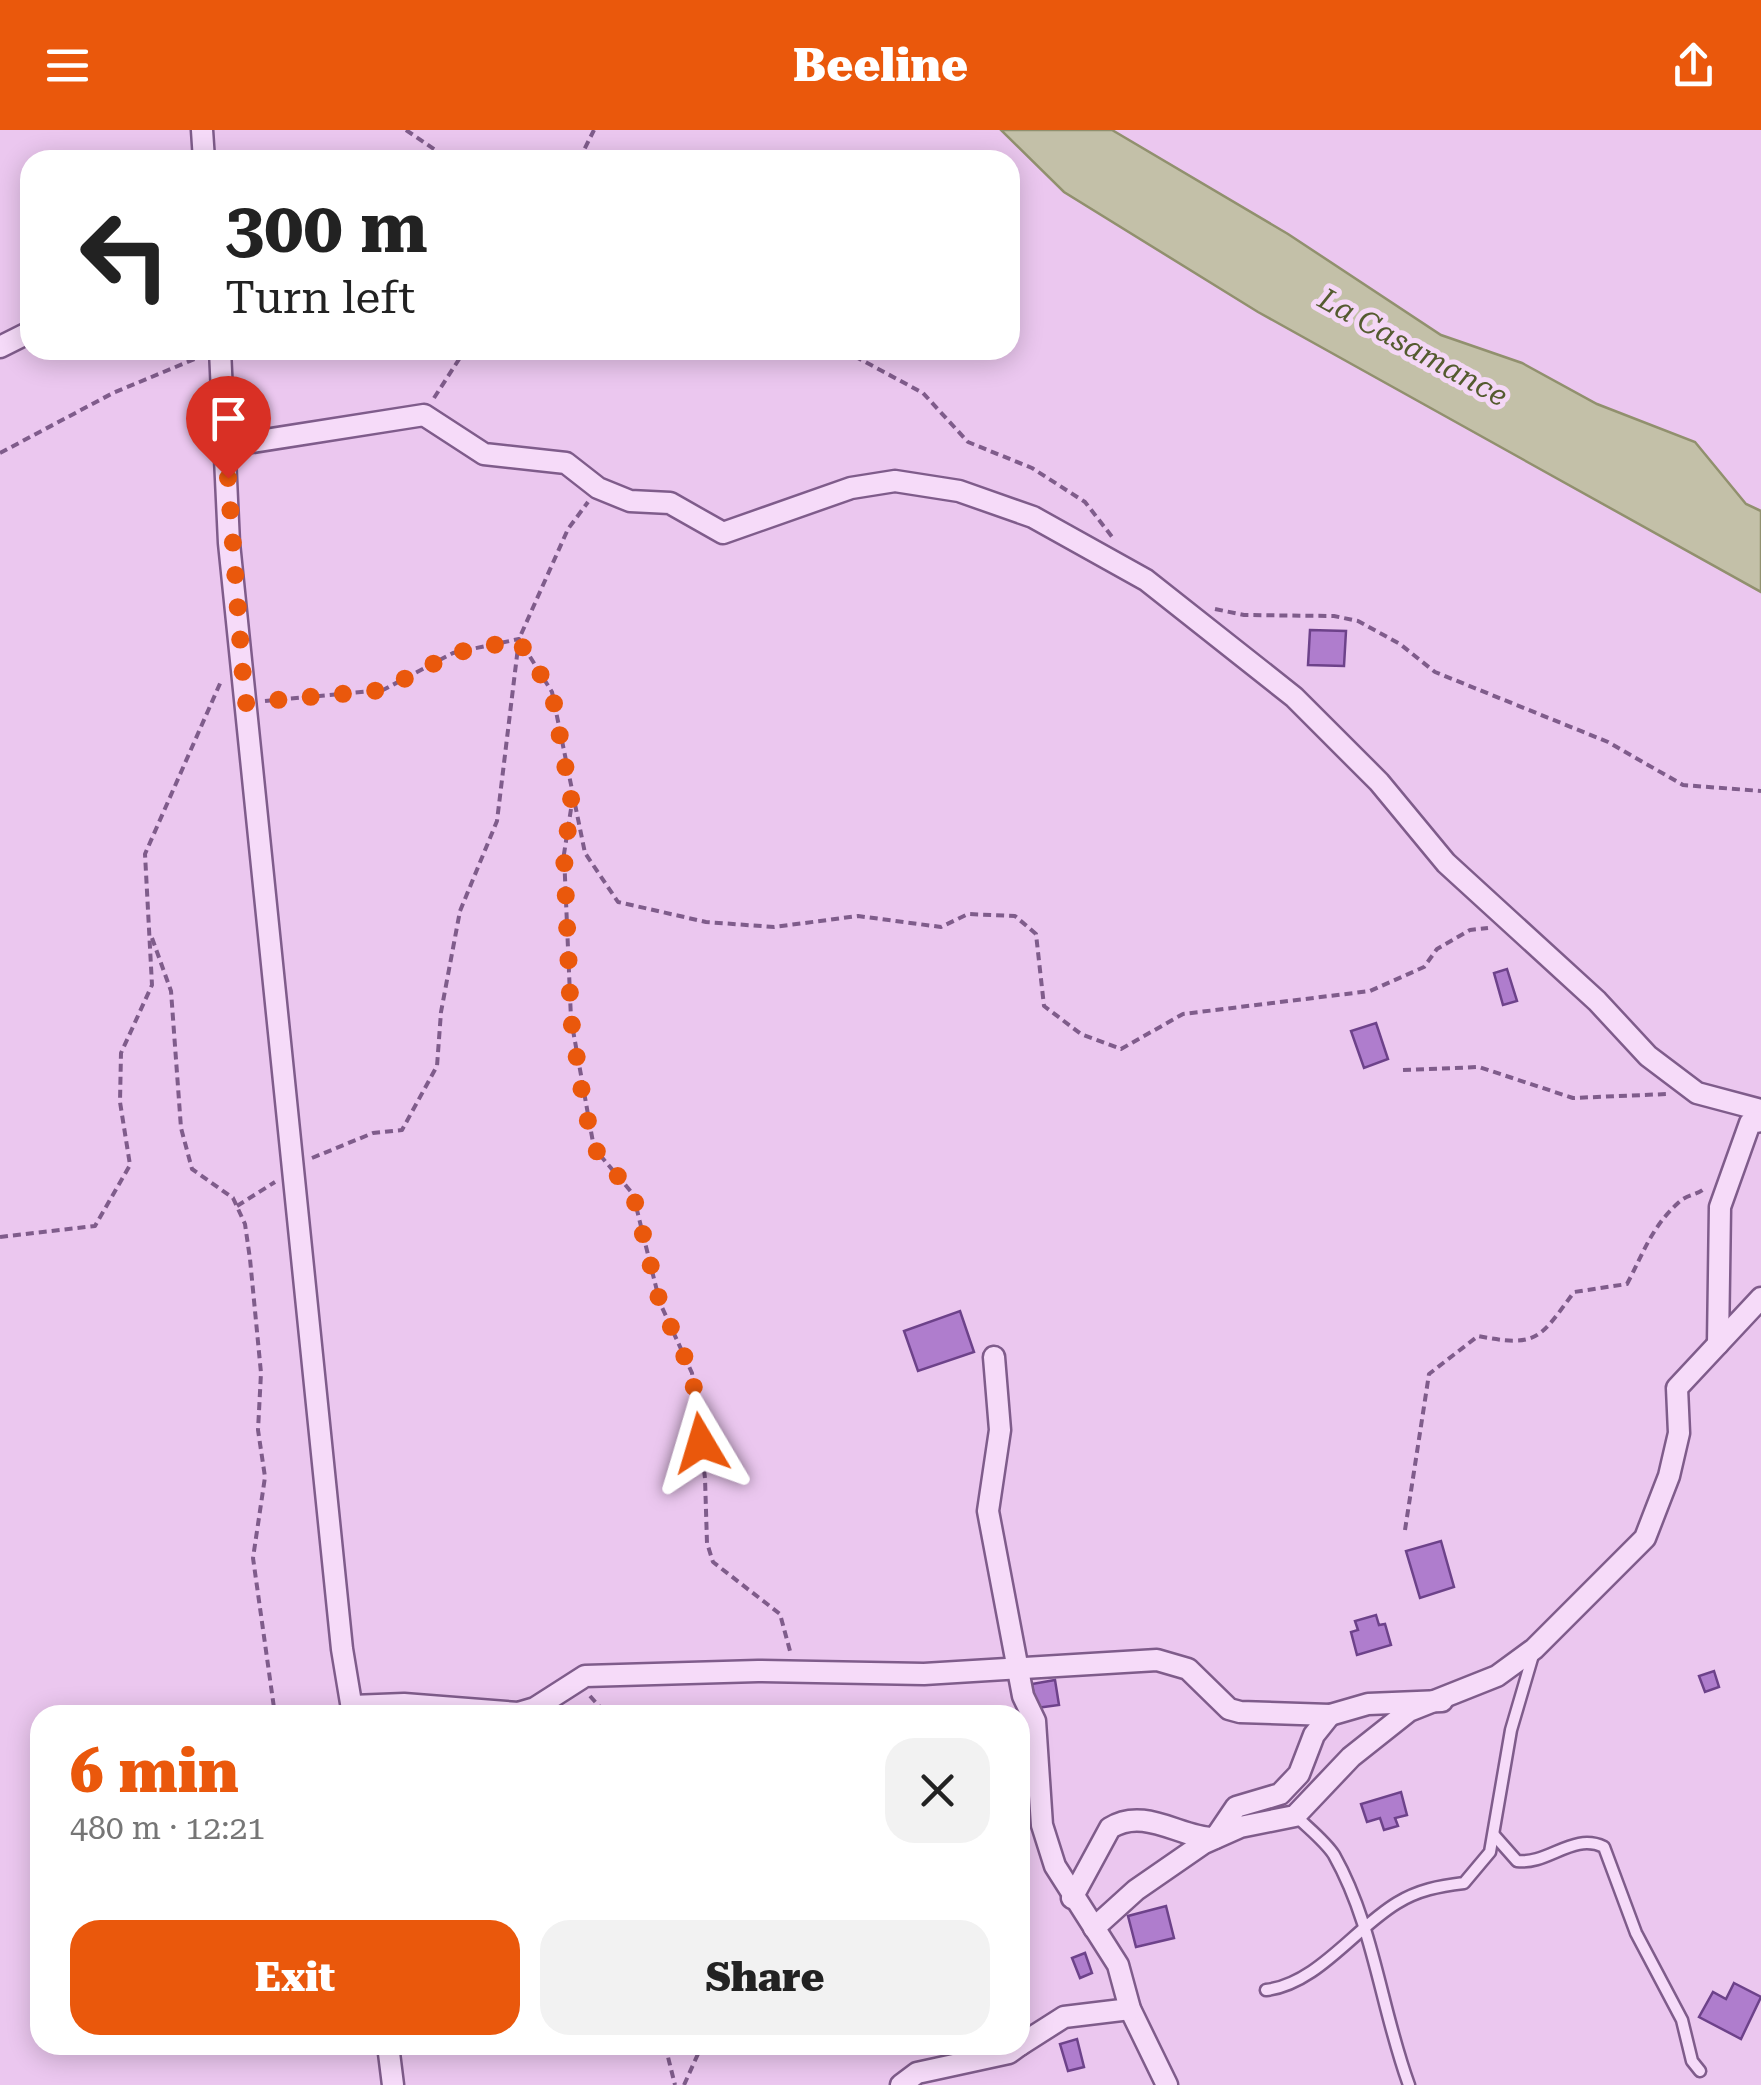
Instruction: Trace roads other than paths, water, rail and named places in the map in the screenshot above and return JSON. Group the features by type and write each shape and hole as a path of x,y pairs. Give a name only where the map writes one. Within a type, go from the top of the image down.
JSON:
{"street":[{"path":"219,360 227,446 229,543 296,1168 342,1649 351,1705"},
{"path":"227,446 424,415 484,454 566,462 598,488 630,502 670,503 723,533 850,488 894,481 959,490 1033,517 1146,580 1294,697 1379,782 1446,862 1597,1001 1648,1056 1697,1093 1761,1110"},
{"path":"1718,1344 1720,1208 1750,1122 1761,1121"},
{"path":"1072,1898 1110,1828 1120,1822 1178,1827 1196,1839 1215,1838 1295,1816 1351,1757 1408,1711 1497,1676 1534,1649 1645,1538 1669,1476 1679,1433 1676,1388 1761,1298"},
{"path":"994,1357 1000,1430 988,1511 1018,1671 1029,1705"},
{"path":"540,1705 584,1676 796,1671 854,1676 1018,1671 1157,1660 1188,1669 1229,1709 1330,1715 1368,1704 1442,1700"},
{"path":"1030,1708 1042,1826 1055,1866 1118,1965 1130,2009 1148,2038 1166,2085"},
{"path":"1094,1928 1136,1890 1215,1838 1236,1807 1280,1794 1299,1774 1314,1735 1330,1715"},
{"path":"1030,2039 1064,2018 1130,2009"},
{"path":"389,2055 393,2085"},
{"path":"900,2085 917,2074 1000,2055"}],"lane":[{"path":"1266,1990 1295,1981 1396,1904 1430,1887 1464,1883 1490,1852 1511,1730 1534,1649"},
{"path":"1295,1816 1332,1852 1366,1928 1393,2042 1408,2085"},
{"path":"1494,1834 1517,1862 1529,1863 1583,1841 1604,1847 1636,1933 1682,2020 1692,2061 1700,2071"}],"water":[{"name":"La Casamance","path":"1001,130 1112,130 1288,234 1441,335 1522,363 1597,404 1695,442 1746,504 1761,511 1761,592 1258,312 1064,192"}]}
